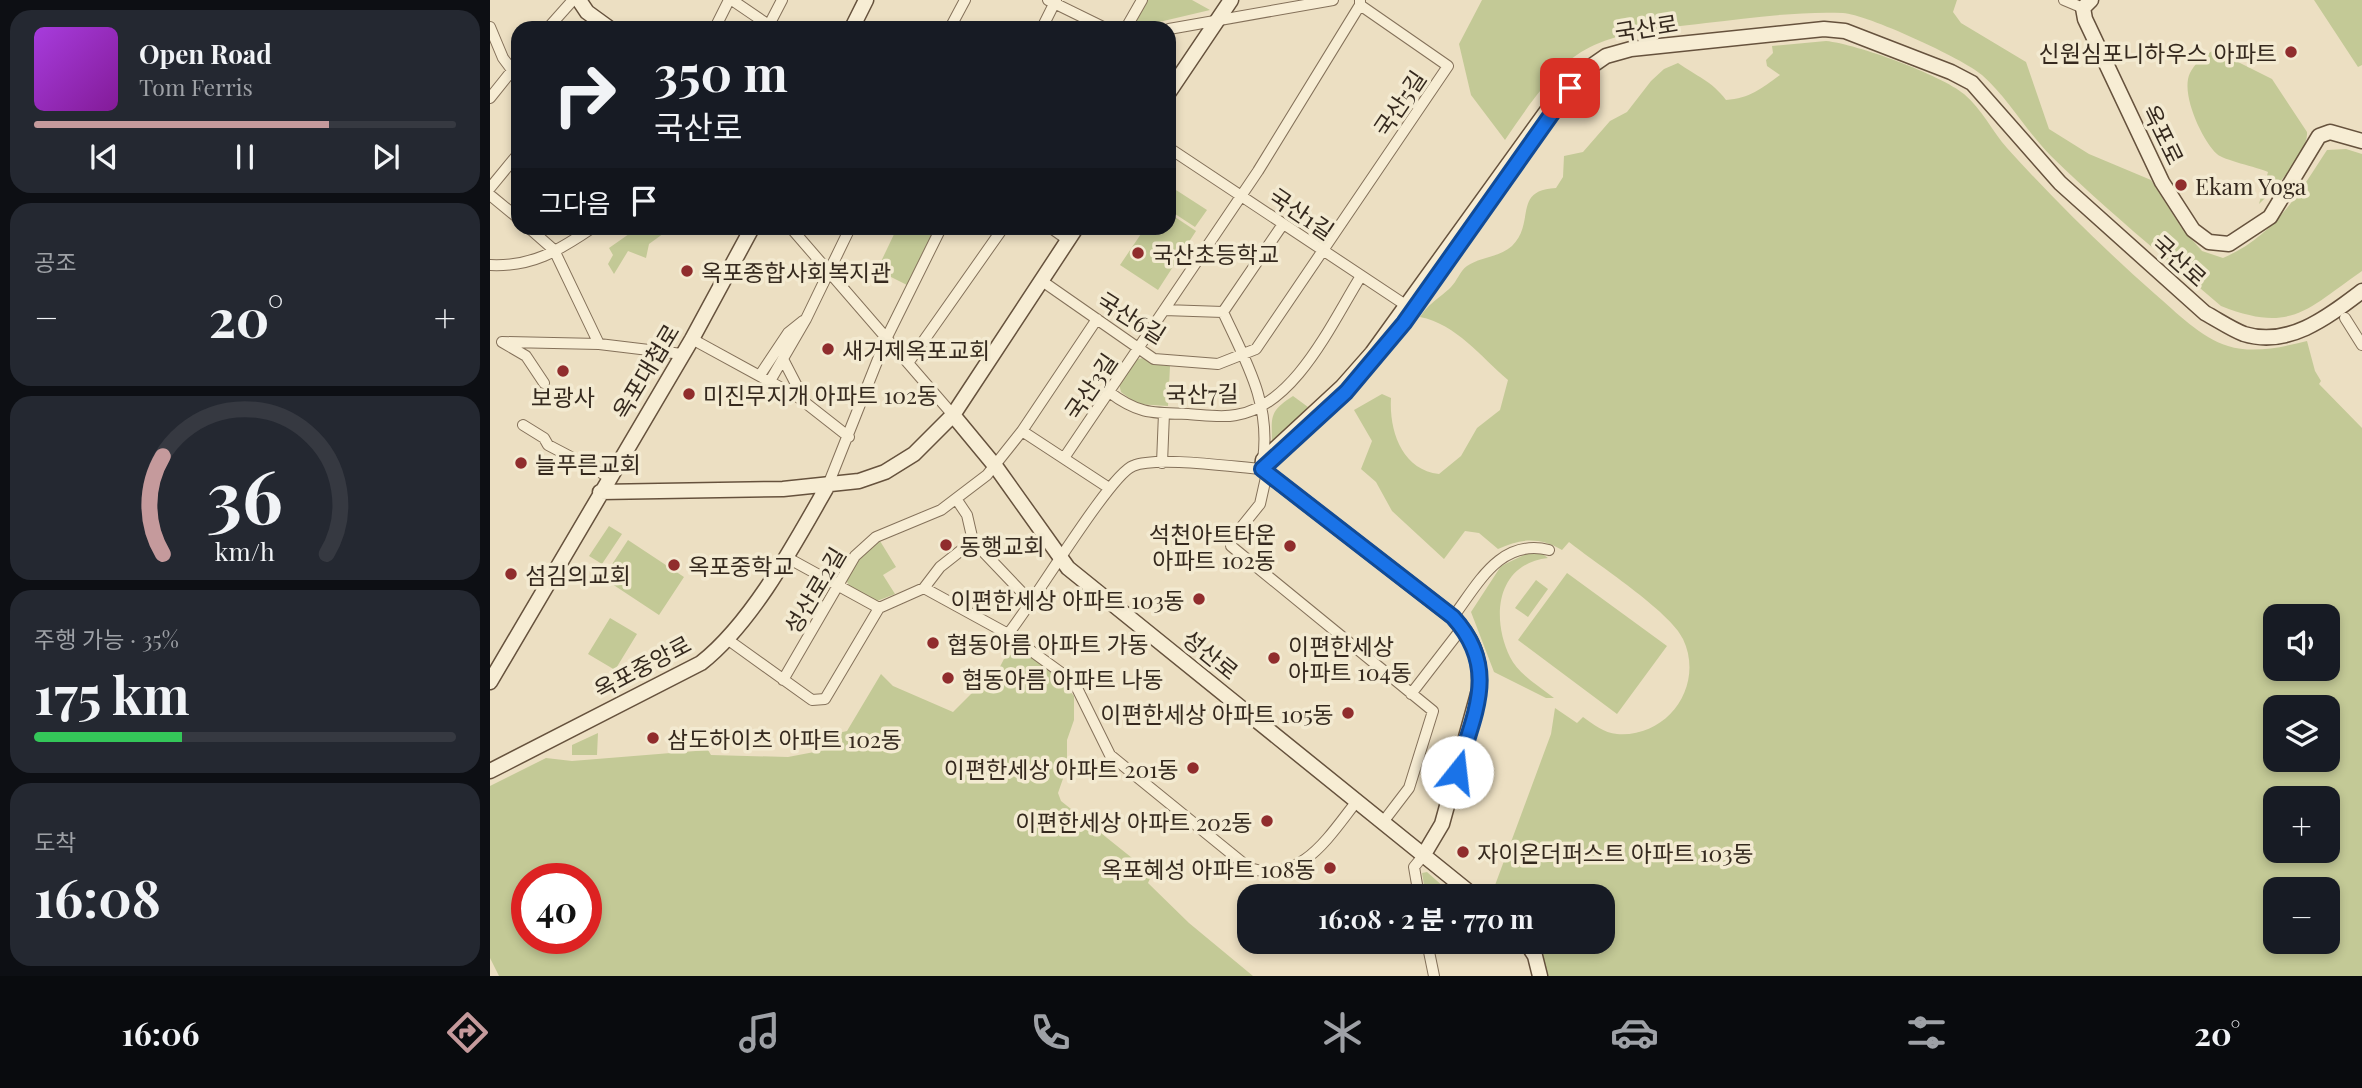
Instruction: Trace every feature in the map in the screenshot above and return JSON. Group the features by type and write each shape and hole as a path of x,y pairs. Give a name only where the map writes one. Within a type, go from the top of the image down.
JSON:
{"street":[{"path":"554,21 573,0"},
{"path":"579,0 587,12 599,21"},
{"path":"719,21 730,0 763,21"},
{"path":"773,21 782,0"},
{"path":"856,21 866,0"},
{"path":"954,21 965,0"},
{"path":"1130,21 1142,0"},
{"path":"1176,82 1231,0"},
{"path":"1176,28 1333,0"},
{"path":"2064,0 2087,4"},
{"path":"1045,21 1053,1 1092,21"},
{"name":"국산3길","path":"1064,458 1241,195 1360,2"},
{"name":"국산5길","path":"1322,250 1448,66 1360,2"},
{"name":"옥포로","path":"2087,4 2085,19 2162,182 2193,230 2209,242 2229,244 2270,217 2319,136 2330,132 2362,141"},
{"path":"490,27 511,63"},
{"name":"국산로","path":"1410,307 1567,83 1587,67 1606,56 1631,49 1824,29 1845,31 1951,72 1972,83 2060,183 2205,313 2245,334 2265,337 2295,332 2315,325 2362,291"},
{"name":"국산로","path":"1264,467 1346,392 1570,88 1589,71 1606,61 1628,55 1823,34 1842,36 1945,75 1966,86 2053,187 2202,317 2220,329 2241,340 2263,344 2288,341 2348,310"},
{"path":"490,98 511,76"},
{"name":"국산1길","path":"1176,153 1410,307"},
{"path":"490,188 511,162"},
{"path":"490,195 511,212"},
{"path":"1223,312 1283,224"},
{"path":"539,235 554,250 599,344"},
{"path":"490,265 525,265 580,235"},
{"name":"옥포대첩로","path":"490,682 692,339 748,235"},
{"path":"797,235 953,415"},
{"path":"771,381 806,319 846,235"},
{"path":"828,485 886,339 938,235"},
{"path":"908,363 998,235"},
{"path":"600,492 828,485 859,481 885,472 914,454 953,415 1071,235"},
{"path":"1243,355 1256,348 1322,250"},
{"name":"국산7길","path":"1109,392 1138,411 1164,414 1234,416 1264,407 1296,377 1362,276"},
{"name":"국산6길","path":"1042,281 1154,359 1218,364 1243,355"},
{"path":"1164,310 1223,312"},
{"path":"2348,310 2362,345"},
{"path":"1223,312 1264,407 1266,436 1260,504 1231,540 1231,546 1433,711 1409,788 1383,822"},
{"path":"760,375 788,333 806,319"},
{"name":"성산로2길","path":"783,680 855,556 868,542 920,520 957,500 996,467 1097,319"},
{"path":"692,339 798,397 849,437"},
{"path":"544,383 526,356 502,342 599,344 682,354"},
{"path":"784,361 799,390 798,397"},
{"path":"1162,463 1164,414"},
{"name":"성산로","path":"953,415 996,467 1061,559 1088,587 1459,884"},
{"path":"523,425 544,438 548,445 609,477"},
{"path":"1022,431 1109,488"},
{"path":"1008,634 1121,473 1135,464 1264,467 1458,623 1475,647 1480,673 1479,690 1442,824 1414,867 1417,884"},
{"name":"옥포중앙로","path":"490,771 701,663 727,639 786,557 828,485"},
{"path":"957,500 967,515 973,541 1032,603"},
{"path":"727,639 812,701 825,699 879,608 924,588 940,567 973,541"},
{"path":"1411,694 1498,560 1522,547 1549,550"},
{"path":"786,557 879,608"},
{"path":"924,588 1008,634 1074,682 1110,755 1249,867 1270,872 1296,867 1317,850 1357,801"},
{"path":"1429,954 1434,976"},
{"path":"1534,954 1541,976"}],"green space":[{"path":"1147,0 1192,0 1210,10 1163,21 1136,21"},
{"path":"1482,0 1957,0 1953,12 1961,23 2026,62 2049,129 2089,154 2151,180 2181,227 2202,251 2223,258 2256,239 2295,198 2327,150 2346,149 2362,154 2362,271 2312,306 2282,317 2265,318 2221,306 2113,214 2051,156 2001,94 1982,75 1914,38 1843,13 1740,19 1634,33 1608,40 1567,62 1548,81 1505,140 1471,95 1459,44"},
{"path":"2314,0 2362,0 2362,65 2358,67"},
{"path":"2233,40 2238,62 2272,79 2307,132 2297,159 2259,204 2268,172 2217,154 2199,127 2188,92 2190,73 2198,62"},
{"path":"1826,41 1840,43 1898,61 1953,86 1982,113 2007,148 2079,223 2199,331 2228,346 2258,350 2307,341 2315,371 2321,381 2319,384 2362,428 2362,976 1546,976 1538,954 1615,954 1615,884 1495,884 1551,734 1555,708 1577,723 1583,717 1599,728 1617,734 1635,733 1652,727 1666,718 1685,690 1689,674 1689,656 1683,639 1664,615 1569,542 1562,550 1530,540 1498,549 1479,533 1465,531 1444,559 1392,511 1376,482 1361,469 1372,441 1354,410 1382,394 1391,398 1392,423 1400,447 1407,457 1426,471 1439,474 1461,456 1477,428 1500,410 1508,380 1457,334 1420,317 1451,287 1467,266 1512,246 1523,228 1529,201 1542,190 1556,188 1563,177 1564,156 1583,152 1610,121 1627,112 1664,69 1678,63 1709,83 1726,100 1734,99 1755,92 1780,75 1767,66 1766,60 1773,53 1772,46"},
{"path":"1176,190 1207,210 1195,227 1176,215"},
{"path":"1176,218 1196,231 1158,290 1120,265 1140,235 1176,235"},
{"path":"628,235 661,235 649,244 646,258 628,251 614,274 608,264 613,255 609,248"},
{"path":"894,235 931,235 907,285 877,270"},
{"path":"1144,358 1154,364 1170,366 1168,406 1137,404 1121,392 1119,384 1137,359"},
{"path":"1293,396 1308,407 1272,445 1275,411"},
{"path":"609,526 622,534 602,564 589,556"},
{"path":"628,540 684,577 659,615 603,578"},
{"path":"880,541 896,567 883,575 895,594 877,601 850,587 846,580 857,561"},
{"path":"1528,553 1541,553 1548,558 1531,562 1517,571 1508,582 1502,595 1501,626 1504,642 1518,669 1554,698 1546,698 1494,672 1471,612 1501,566"},
{"path":"1567,573 1667,646 1617,714 1518,640"},
{"path":"1536,580 1548,589 1528,617 1515,608"},
{"path":"610,618 637,634 615,670 588,654"},
{"path":"1021,648 1055,674 1074,696 1074,720 1067,740 1067,767 1058,793 1061,801 1152,874 1148,883 1189,923 1253,976 499,976 490,958 490,786 546,758 572,761 708,750 711,755 788,757 830,749 834,734 847,731 881,674 893,686 953,712 974,691 989,688 1004,659"},
{"path":"598,733 597,755 572,755 572,745"},
{"path":"1427,872 1440,884 1424,884 1422,873"}],"place":[{"name":"신원심포니하우스 아파트","path":"2291,52"},
{"name":"Ekam Yoga","path":"2181,185"},
{"name":"국산초등학교","path":"1138,253"},
{"name":"옥포종합사회복지관","path":"687,271"},
{"name":"새거제옥포교회","path":"828,349"},
{"name":"보광사","path":"563,371"},
{"name":"미진무지개 아파트 102동","path":"689,394"},
{"name":"늘푸른교회","path":"521,463"},
{"name":"동행교회","path":"946,545"},
{"name":"석천아트타운 아파트 102동","path":"1290,546"},
{"name":"옥포중학교","path":"674,565"},
{"name":"섬김의교회","path":"511,574"},
{"name":"이편한세상 아파트 103동","path":"1199,599"},
{"name":"협동아름 아파트 가동","path":"933,643"},
{"name":"이편한세상 아파트 104동","path":"1274,658"},
{"name":"협동아름 아파트 나동","path":"948,678"},
{"name":"이편한세상 아파트 105동","path":"1348,713"},
{"name":"삼도하이츠 아파트 102동","path":"653,738"},
{"name":"이편한세상 아파트 201동","path":"1193,768"},
{"name":"이편한세상 아파트 202동","path":"1267,821"},
{"name":"자이온더퍼스트 아파트 103동","path":"1463,852"},
{"name":"옥포혜성 아파트 108동","path":"1330,868"}],"route":[{"path":"1457,772 1479,690 1479,661 1469,636 1453,617 1262,469 1346,392 1404,323 1570,88"}]}
